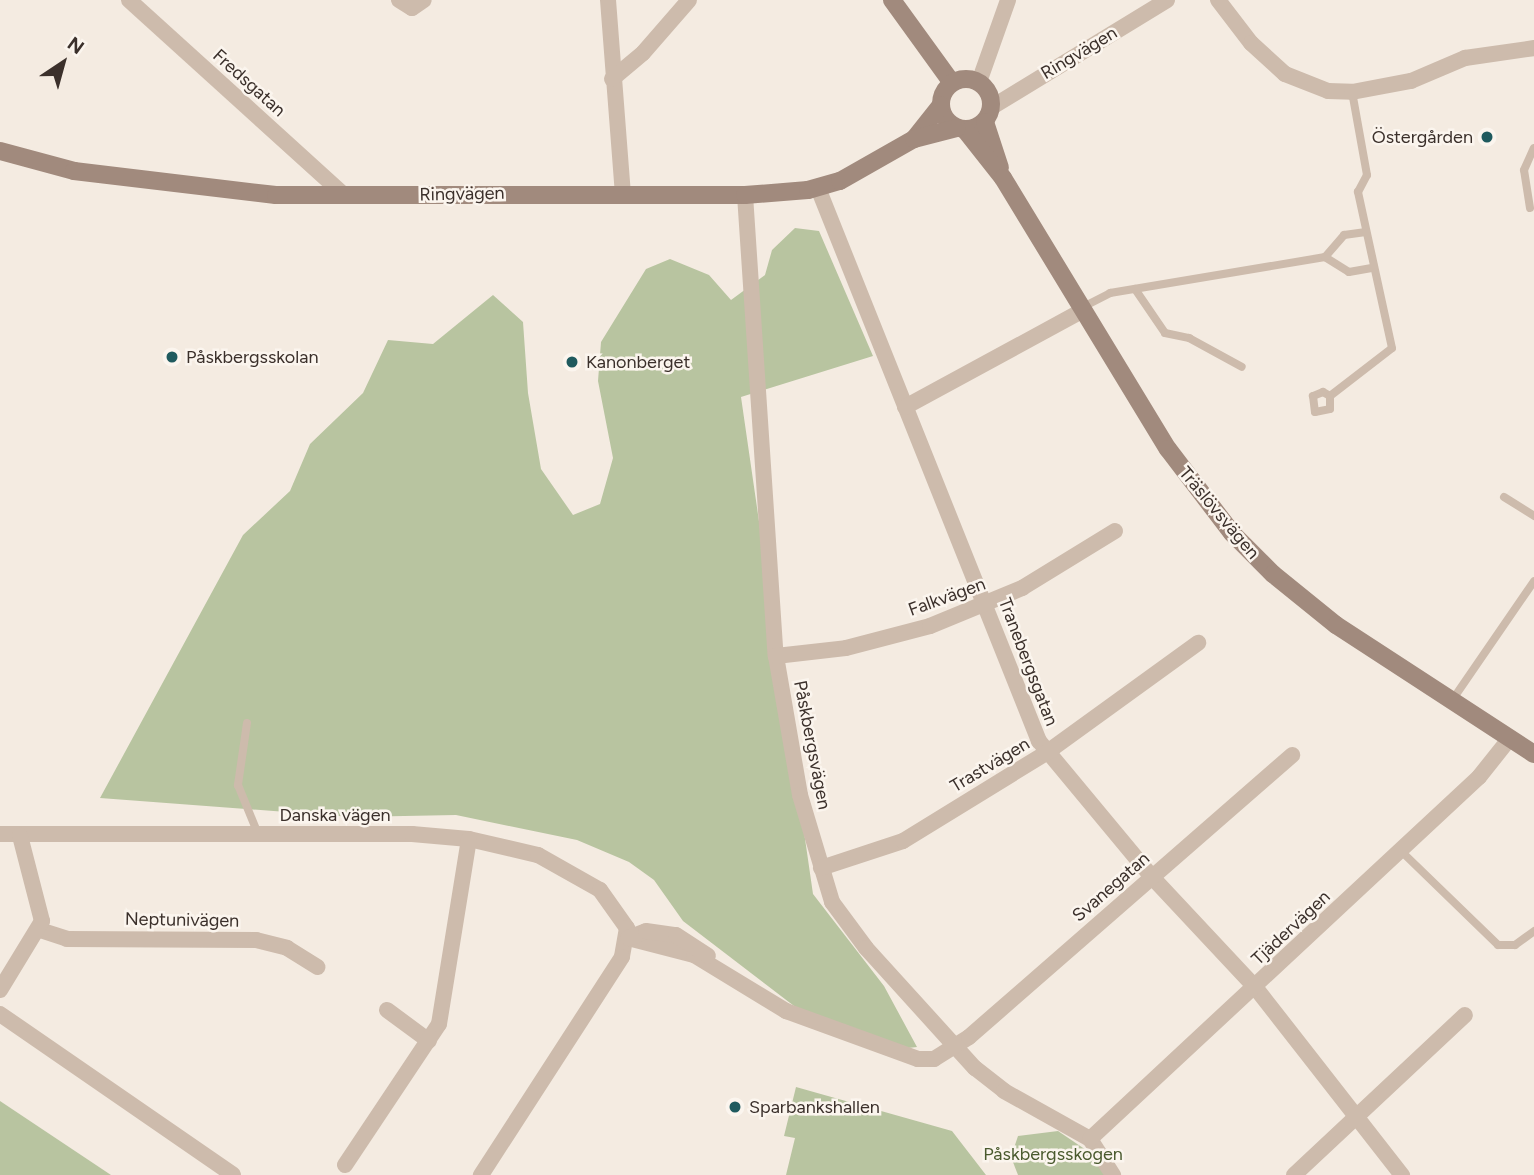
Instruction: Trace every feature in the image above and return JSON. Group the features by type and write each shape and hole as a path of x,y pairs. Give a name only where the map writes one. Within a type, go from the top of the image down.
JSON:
{"street":[{"name":"Fredsgatan","path":"129,0 343,194"},
{"path":"399,0 412,8 424,0"},
{"path":"608,0 612,79 623,194"},
{"path":"612,79 643,53 689,0"},
{"path":"892,0 951,83"},
{"path":"979,82 1008,0"},
{"name":"Ringvägen","path":"988,115 1167,0"},
{"path":"1218,0 1251,43 1285,74 1328,91 1352,92 1411,81 1465,58 1534,48"},
{"path":"965,79 979,82 990,96 988,115 961,129 943,116 941,105 951,83 965,79"},
{"name":"Ringvägen","path":"914,139 941,105"},
{"name":"Träslövsvägen","path":"988,115 1003,178"},
{"name":"Ringvägen","path":"0,151 74,171 276,195 746,195 818,188 856,173 914,139 961,129"},
{"name":"Träslövsvägen","path":"961,129 1003,178 1175,459 1254,556 1336,625 1534,754"},
{"name":"Tranebergsgatan","path":"818,188 1046,753 1152,877 1255,987 1402,1175"},
{"name":"Påskbergsvägen","path":"746,195 776,656 791,753 832,902 846,923 954,1046 1004,1091 1090,1139 1113,1175"},
{"path":"905,407 1081,309"},
{"name":"Falkvägen","path":"776,656 870,642 986,605 1049,573 1115,531"},
{"name":"Trastvägen","path":"821,868 891,847 1046,753 1198,643"},
{"name":"Tjädervägen","path":"1090,1139 1479,777 1510,738"},
{"name":"Svanegatan","path":"954,1046 1292,755"},
{"name":"Danska vägen","path":"0,834 258,834 469,839 518,847 585,880 617,908 628,938"},
{"path":"0,990 40,930 40,911 20,836"},
{"path":"345,1165 429,1041 444,1009 469,839"},
{"name":"Neptunivägen","path":"40,930 67,939 256,940 286,948 318,967"},
{"path":"481,1175 622,957 628,938 694,955 718,967 786,1011 918,1059 934,1059 954,1046"},
{"path":"387,1010 429,1041"},
{"path":"0,1014 233,1175"},
{"path":"1294,1175 1465,1015"}],"lane":[{"path":"1331,396 1392,348 1372,268 1358,191 1367,175 1352,92"},
{"path":"1530,208 1524,170 1534,148"},
{"path":"1081,309 1101,296 1325,257 1344,235 1366,232"},
{"path":"1325,257 1349,272 1372,268"},
{"path":"1135,289 1165,333 1189,338 1242,367"},
{"path":"1504,497 1534,516"},
{"path":"1453,699 1534,581"},
{"path":"247,723 238,785 258,834"},
{"path":"1401,851 1498,945 1515,945 1534,931"}],"green space":[{"path":"795,228 819,231 873,356 741,397 813,894 884,986 917,1047 908,1048 798,1009 683,921 654,880 629,862 577,840 456,815 352,817 100,798 243,535 290,491 310,444 363,393 388,340 433,344 493,295 523,322 528,393 541,469 573,515 600,504 613,458 598,381 601,342 646,269 670,259 709,275 731,300 765,275 772,250"},
{"path":"796,1087 952,1131 986,1175 786,1175 795,1138 784,1136"},
{"path":"0,1101 111,1175 0,1175"},
{"name":"Påskbergsskogen","path":"1058,1131 1092,1154 1106,1175 1018,1175 1011,1157 1018,1136"}],"place":[{"name":"Östergården","path":"1487,137"},
{"name":"Påskbergsskolan","path":"172,357"},
{"name":"Kanonberget","path":"572,362"},
{"name":"Sparbankshallen","path":"735,1107"}]}
